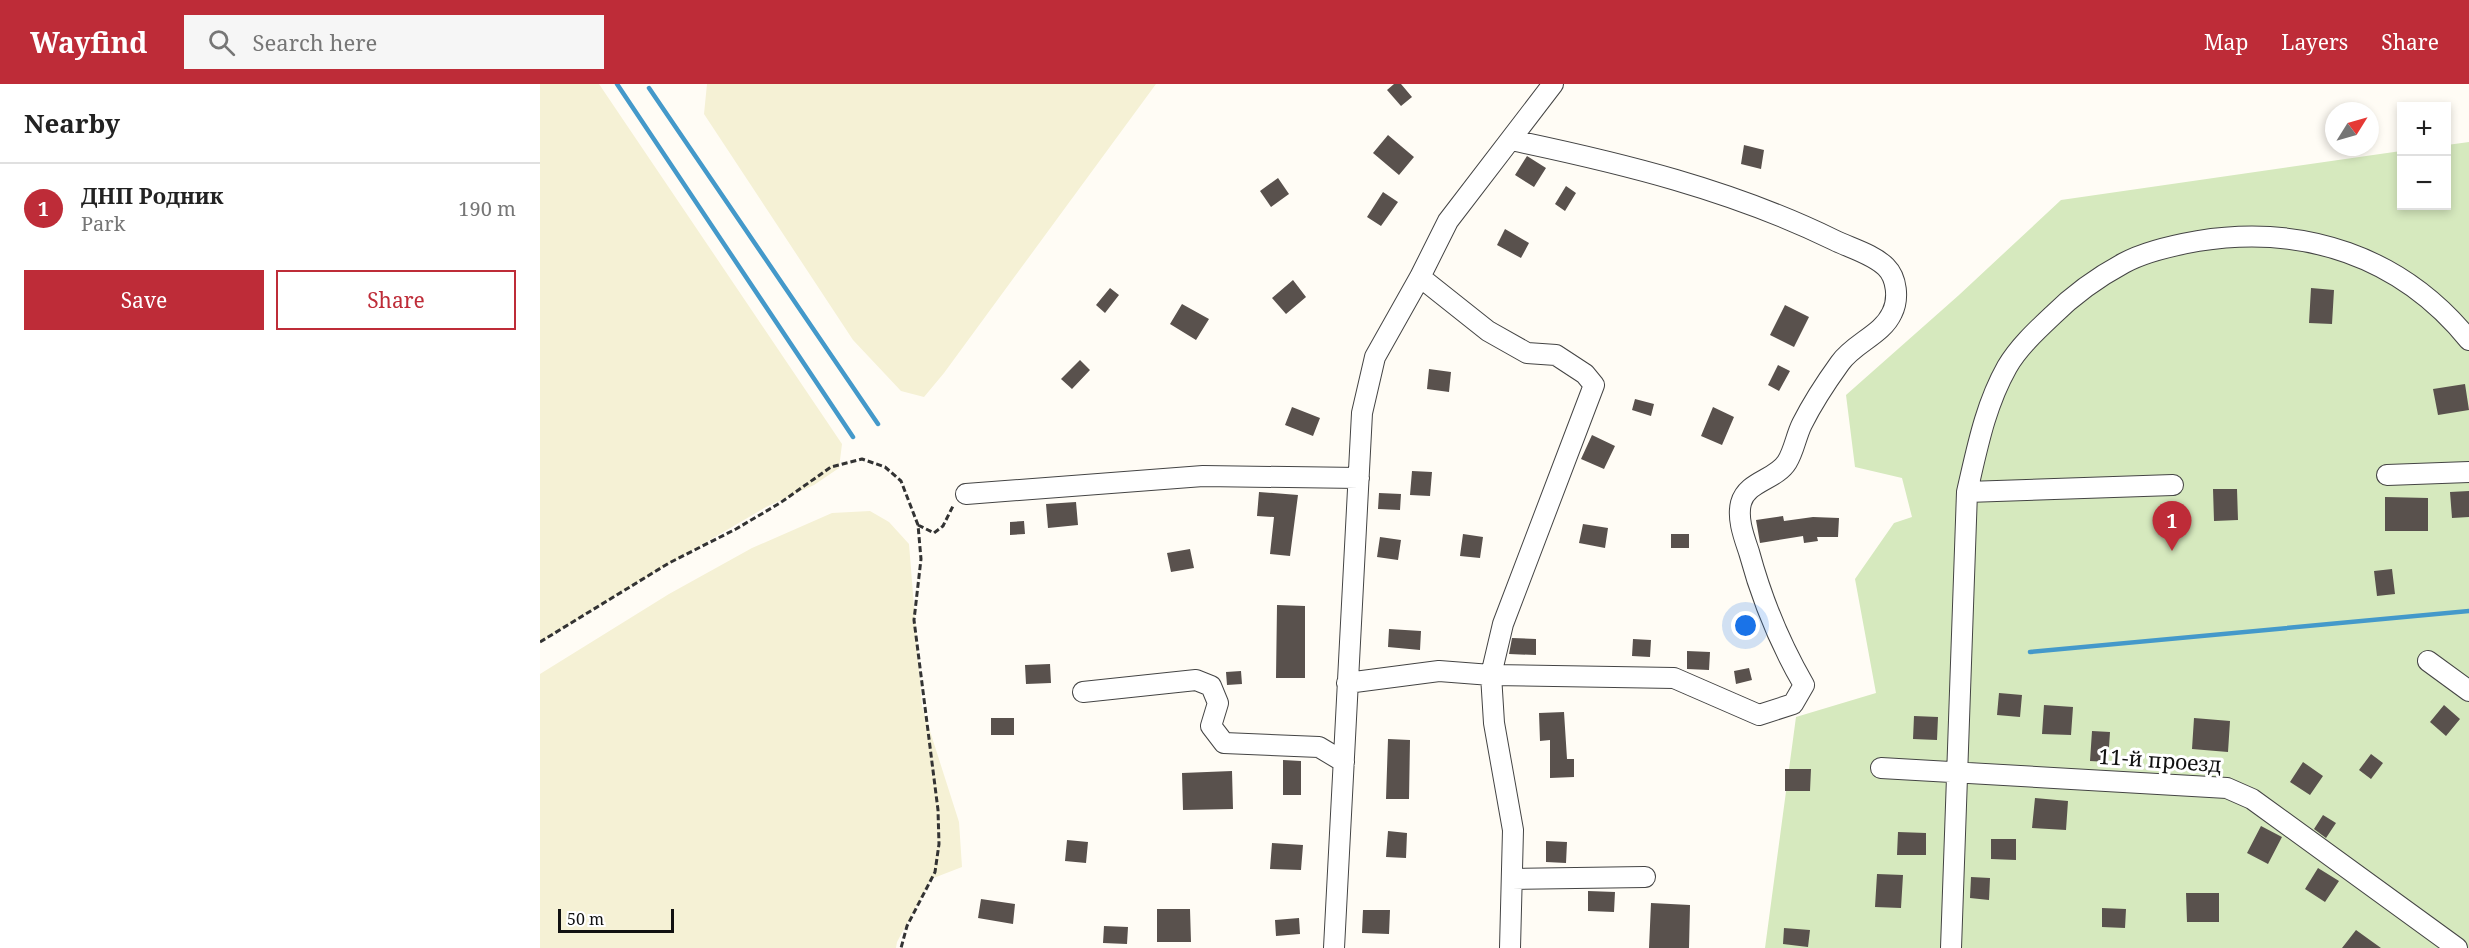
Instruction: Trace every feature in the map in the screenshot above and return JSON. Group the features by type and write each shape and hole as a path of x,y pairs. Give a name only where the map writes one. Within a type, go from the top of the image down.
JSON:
{"street":[{"path":"1334,948 1362,413 1375,357 1420,277 1448,221 1553,84"},
{"path":"1347,683 1439,671 1491,675 1674,678 1759,715 1793,704 1804,685 1770,620 1741,525 1741,503 1751,487 1786,464 1802,424 1841,362 1852,349 1883,326 1893,313 1896,284 1886,266 1823,234 1737,198 1596,158 1511,140"},
{"path":"1951,948 1967,492 1984,419 2008,366 2036,331 2073,295 2126,262 2179,244 2227,236 2275,236 2332,247 2370,260 2410,284 2452,318 2469,340"},
{"path":"1420,277 1488,331 1527,353 1556,355 1585,374 1594,385 1503,624 1491,675 1494,723 1514,830 1510,948"},
{"path":"2387,476 2469,472"},
{"path":"966,494 1203,476 1359,478"},
{"path":"1967,492 2173,485"},
{"path":"2428,662 2469,691"},
{"path":"1083,692 1196,680 1211,686 1218,703 1211,726 1224,743 1318,747 1344,762"},
{"name":"11-й проезд","path":"1881,768 2226,788 2252,799 2457,948"},
{"path":"1512,879 1644,877"}],"path":[{"path":"540,642 669,563 736,529 780,503 831,467 861,459 885,467 902,481 918,525 921,559 914,620 938,810 939,844 934,872 907,926 901,948"},
{"path":"918,525 934,533 943,526 951,506 966,494"}],"shaded area":[{"path":"540,84 599,84 842,444 839,468 814,485 766,507 540,643"},
{"path":"707,84 1156,84 924,397 901,391 853,340 704,114"},
{"path":"870,511 889,522 909,544 922,706 959,822 962,867 931,879 897,942 896,948 540,948 540,674 669,594 752,548 832,513"}],"green space":[{"path":"2469,142 2469,948 1765,948 1796,717 1876,693 1855,579 1894,523 1912,517 1902,478 1855,467 1846,395 1959,295 2061,200 2379,156 2397,152 2397,210 2451,210 2451,144"}],"building":[{"path":"1394,84 1401,84 1412,97 1401,106 1387,90"},
{"path":"1388,135 1414,157 1399,175 1373,153"},
{"path":"1744,145 1764,150 1761,169 1741,164"},
{"path":"1527,156 1546,168 1534,187 1515,175"},
{"path":"1278,178 1289,194 1271,207 1260,191"},
{"path":"1566,186 1576,193 1565,211 1555,204"},
{"path":"1383,192 1398,202 1381,226 1367,217"},
{"path":"1505,229 1529,243 1521,258 1497,245"},
{"path":"1293,280 1306,297 1286,314 1272,298"},
{"path":"1110,288 1119,295 1105,313 1096,305"},
{"path":"2311,288 2334,290 2332,324 2309,323"},
{"path":"1182,304 1209,319 1196,340 1170,324"},
{"path":"1785,305 1809,317 1794,347 1770,335"},
{"path":"1080,360 1090,370 1072,389 1061,379"},
{"path":"1778,365 1790,371 1779,391 1768,385"},
{"path":"1429,369 1451,372 1449,392 1427,389"},
{"path":"2465,384 2469,410 2438,415 2433,389"},
{"path":"1635,399 1654,404 1651,416 1632,410"},
{"path":"1292,407 1320,418 1313,436 1285,425"},
{"path":"1713,407 1734,417 1722,445 1701,436"},
{"path":"1592,435 1615,446 1604,469 1581,459"},
{"path":"1412,471 1432,472 1430,496 1410,495"},
{"path":"2213,489 2237,489 2238,520 2214,521"},
{"path":"2469,491 2469,517 2452,518 2450,492"},
{"path":"1259,492 1298,495 1290,556 1270,554 1274,517 1257,516"},
{"path":"1379,493 1401,494 1400,510 1378,509"},
{"path":"2385,497 2428,498 2428,531 2385,531"},
{"path":"1076,502 1078,525 1048,528 1046,504"},
{"path":"1783,516 1784,521 1813,517 1839,518 1838,537 1817,537 1818,541 1804,543 1803,536 1760,543 1756,520"},
{"path":"1024,521 1025,534 1010,535 1010,522"},
{"path":"1583,524 1608,528 1605,548 1579,543"},
{"path":"1463,534 1483,537 1480,558 1460,556"},
{"path":"1671,534 1689,534 1689,548 1671,548"},
{"path":"1380,537 1401,540 1398,560 1377,557"},
{"path":"1190,549 1194,568 1171,572 1167,553"},
{"path":"2392,569 2395,594 2377,596 2374,571"},
{"path":"1277,605 1305,606 1305,678 1276,678"},
{"path":"1389,629 1421,631 1420,650 1388,647"},
{"path":"1512,638 1536,639 1536,655 1509,654"},
{"path":"1633,639 1651,640 1650,657 1632,656"},
{"path":"1687,651 1710,652 1709,670 1687,669"},
{"path":"1050,664 1051,683 1026,684 1025,665"},
{"path":"1749,668 1752,680 1736,684 1734,671"},
{"path":"1241,671 1242,684 1227,685 1226,672"},
{"path":"1999,693 2022,695 2020,717 1997,715"},
{"path":"2044,705 2073,707 2071,735 2042,734"},
{"path":"2444,705 2460,719 2446,736 2430,722"},
{"path":"1564,712 1567,759 1574,759 1574,777 1550,778 1550,740 1540,741 1539,713"},
{"path":"1914,716 1938,717 1937,740 1913,739"},
{"path":"991,718 1014,718 1014,735 991,735"},
{"path":"2194,718 2230,721 2228,752 2192,749"},
{"path":"2092,731 2110,732 2108,762 2090,761"},
{"path":"1388,739 1410,740 1409,799 1386,799"},
{"path":"2371,754 2383,763 2371,779 2359,770"},
{"path":"1283,760 1301,761 1301,795 1283,795"},
{"path":"2303,762 2323,776 2310,795 2290,782"},
{"path":"1785,769 1811,769 1810,791 1785,791"},
{"path":"1232,771 1233,809 1183,810 1182,773"},
{"path":"2035,798 2068,801 2066,830 2032,828"},
{"path":"2323,815 2336,823 2326,838 2314,829"},
{"path":"2261,826 2282,837 2268,864 2247,853"},
{"path":"1388,831 1407,833 1406,858 1386,857"},
{"path":"1898,832 1926,833 1926,855 1897,855"},
{"path":"1991,839 2016,839 2016,860 1991,859"},
{"path":"1067,840 1088,842 1086,863 1065,861"},
{"path":"1546,841 1567,842 1566,863 1546,862"},
{"path":"1272,843 1303,845 1301,870 1270,869"},
{"path":"2318,868 2339,881 2325,902 2305,889"},
{"path":"1877,874 1903,875 1901,908 1875,907"},
{"path":"1971,877 1990,878 1989,900 1970,898"},
{"path":"1588,891 1615,892 1614,912 1588,911"},
{"path":"2186,893 2219,893 2219,922 2187,922"},
{"path":"981,899 1015,904 1013,924 978,918"},
{"path":"1651,903 1690,905 1689,948 1649,948"},
{"path":"2102,908 2126,909 2125,928 2102,927"},
{"path":"1157,909 1190,909 1191,942 1157,942"},
{"path":"1363,910 1390,910 1389,934 1362,933"},
{"path":"1299,918 1300,934 1276,936 1275,920"},
{"path":"1104,926 1128,927 1127,944 1103,943"},
{"path":"1784,928 1810,930 1808,947 1783,944"},
{"path":"2356,930 2381,948 2342,948"}],"waterway":[{"path":"617,84 853,437"},
{"path":"649,88 878,424"},
{"path":"2030,652 2469,611"}],"place":[{"name":"ДНП Родник","path":"2172,551"}]}
